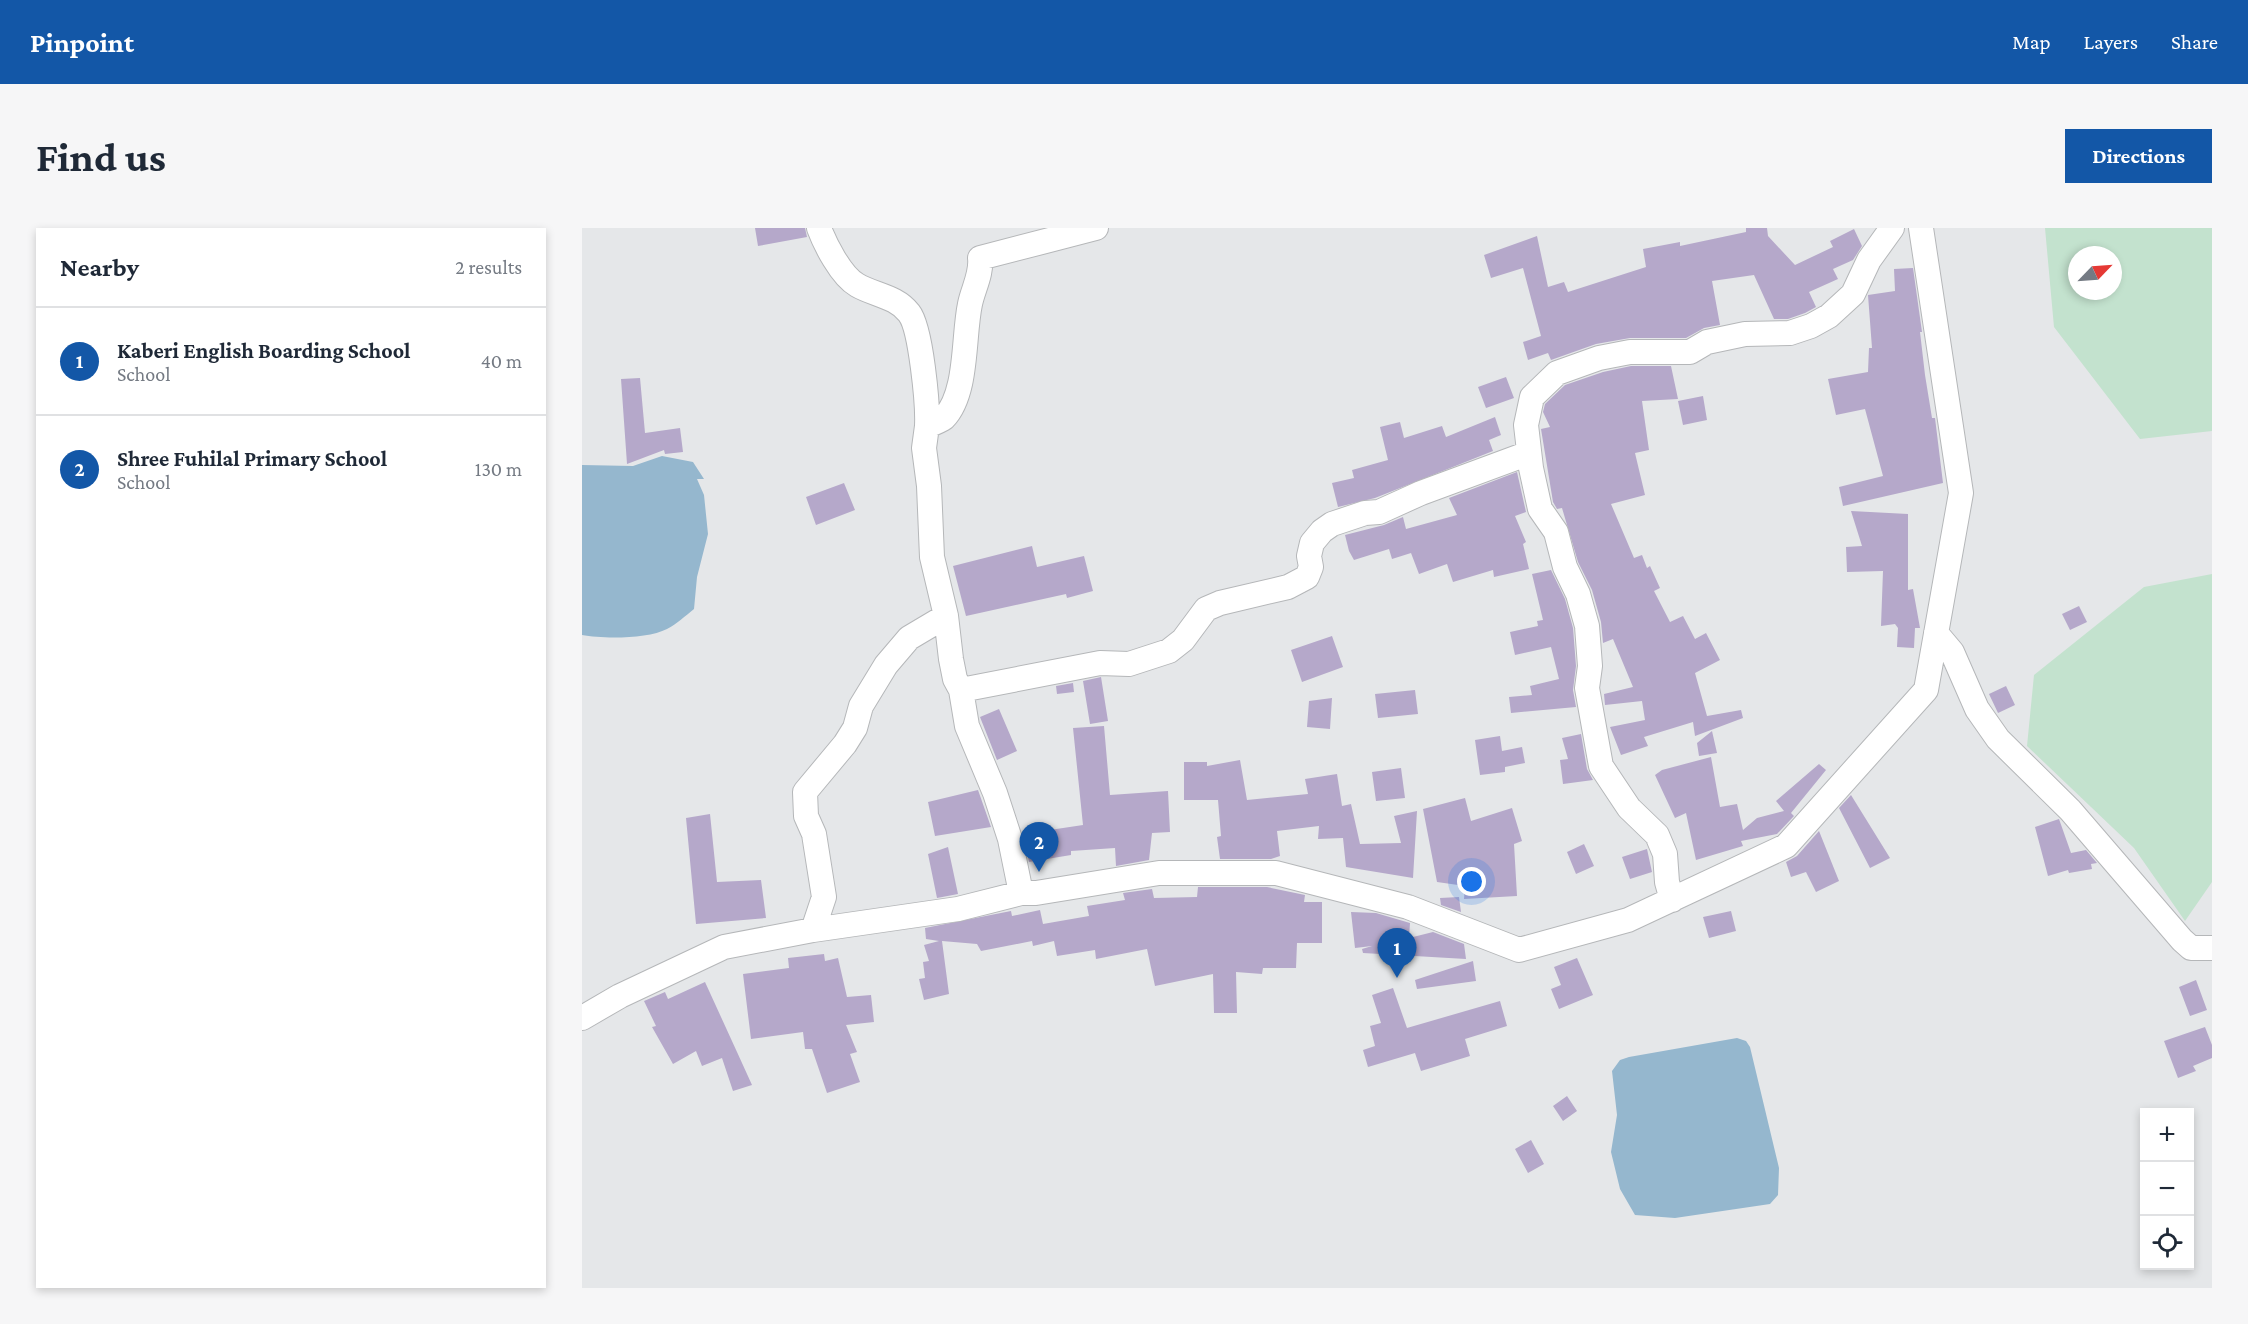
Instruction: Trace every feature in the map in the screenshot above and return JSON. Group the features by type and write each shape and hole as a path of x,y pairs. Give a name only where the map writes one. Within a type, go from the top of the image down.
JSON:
{"street":[{"path":"819,228 827,249 856,285 884,294 910,313 920,348 928,409 924,448 929,486 932,557 946,616 951,659 955,679 961,690 967,726 995,793 1010,839 1022,893"},
{"path":"927,426 943,418 957,392 964,359 969,305 981,266 980,258 1096,228"},
{"path":"1672,900 1666,882 1665,854 1657,835 1629,808 1601,766 1588,697 1590,666 1587,626 1578,594 1565,567 1556,532 1540,509 1529,453 1526,425 1532,397 1557,373 1599,358 1630,352 1690,352 1707,342 1745,334 1790,333 1811,326 1829,315 1853,294 1869,260 1892,228"},
{"path":"582,1018 620,996 724,947 813,930 958,909 1022,893 1159,873 1276,873 1408,907 1519,951 1628,920 1786,846 1926,690 1961,493 1921,228"},
{"path":"961,690 1100,663 1129,664 1169,651 1183,640 1206,609 1220,603 1287,588 1307,577 1311,567 1309,556 1312,543 1322,531 1332,524 1365,513 1379,512 1421,493 1529,453"},
{"path":"813,930 824,897 814,834 806,816 805,792 845,744 855,728 861,706 886,665 909,638 946,616"},
{"path":"1936,633 1952,652 1977,709 1998,739 2070,810 2182,940 2191,948 2212,948"}],"green space":[{"path":"2045,228 2212,228 2212,431 2140,439 2054,327"},
{"path":"2212,574 2212,882 2185,921 2134,848 2027,746 2034,675 2144,587"}],"water":[{"path":"662,456 693,462 704,479 697,479 704,495 708,534 697,577 694,609 671,627 649,635 601,637 582,635 582,465 633,466"},
{"path":"1737,1038 1746,1041 1750,1047 1779,1168 1778,1195 1770,1204 1675,1218 1635,1215 1620,1189 1611,1152 1617,1115 1612,1071 1620,1060 1629,1057"}],"building":[{"path":"755,228 805,228 807,237 758,246"},
{"path":"1746,228 1767,228 1768,236 1795,265 1833,247 1830,241 1854,229 1862,246 1853,260 1833,269 1838,279 1809,292 1816,307 1805,313 1788,319 1774,319 1754,275 1712,281 1720,325 1704,328 1686,338 1630,338 1596,344 1551,360 1548,353 1528,360 1523,342 1541,336 1523,268 1491,278 1484,255 1537,236 1548,287 1564,282 1568,292 1646,267 1643,249 1680,242 1680,246 1746,232"},
{"path":"1913,268 1922,332 1920,332 1925,375 1932,418 1935,418 1943,483 1843,506 1839,487 1883,476 1865,409 1836,415 1828,379 1868,372 1869,348 1872,348 1868,295 1895,291 1894,269"},
{"path":"1631,366 1671,366 1678,399 1642,401 1649,450 1635,453 1645,495 1611,504 1634,558 1642,555 1647,568 1650,566 1660,588 1654,591 1670,622 1683,616 1695,639 1706,633 1720,660 1695,673 1707,716 1741,710 1743,718 1695,736 1693,722 1644,737 1648,746 1621,755 1610,727 1645,720 1642,701 1605,705 1604,694 1633,687 1613,639 1603,643 1601,622 1592,590 1578,562 1562,508 1557,509 1553,502 1541,429 1550,427 1543,412 1545,404 1565,385 1603,372"},
{"path":"1506,377 1514,398 1486,408 1478,387"},
{"path":"640,378 645,433 680,428 683,452 665,454 664,450 627,464 621,379"},
{"path":"1703,396 1707,420 1683,425 1678,401"},
{"path":"1495,417 1501,435 1489,440 1493,451 1375,498 1338,507 1332,483 1354,478 1352,470 1388,460 1380,427 1400,422 1404,438 1442,426 1446,437"},
{"path":"1517,472 1526,512 1515,516 1526,542 1523,544 1529,569 1494,577 1493,570 1453,582 1447,564 1419,574 1411,553 1392,559 1389,549 1354,560 1349,551 1345,535 1384,525 1403,517 1406,529 1457,515 1449,498"},
{"path":"844,483 855,510 816,525 806,497"},
{"path":"1851,511 1908,514 1908,590 1913,589 1920,628 1915,628 1914,648 1897,647 1898,628 1895,624 1881,626 1883,571 1847,572 1846,547 1862,546"},
{"path":"1032,546 1037,567 1084,556 1093,591 1067,598 1066,594 966,616 953,566"},
{"path":"1551,570 1565,599 1573,628 1576,666 1573,690 1576,707 1511,713 1509,697 1532,695 1530,686 1559,679 1551,647 1515,655 1510,632 1538,626 1537,621 1543,620 1532,574"},
{"path":"2079,606 2087,622 2070,630 2062,614"},
{"path":"1332,636 1343,667 1302,682 1291,650"},
{"path":"1101,677 1108,721 1090,724 1083,681"},
{"path":"1073,683 1074,692 1057,694 1056,686"},
{"path":"2006,686 2015,705 1998,713 1989,694"},
{"path":"1415,690 1418,714 1378,718 1375,694"},
{"path":"1332,698 1330,729 1307,727 1309,701"},
{"path":"999,709 1017,751 997,760 980,717"},
{"path":"1104,726 1110,795 1168,791 1170,832 1152,833 1149,860 1116,866 1115,848 1071,851 1071,855 1029,862 1023,834 1083,825 1073,728"},
{"path":"1712,731 1717,753 1699,756 1697,743"},
{"path":"1581,734 1587,769 1593,780 1563,784 1560,760 1568,759 1562,738"},
{"path":"1500,736 1502,751 1522,747 1525,763 1505,767 1505,772 1480,775 1475,740"},
{"path":"1711,757 1720,807 1737,804 1743,830 1757,818 1784,811 1776,801 1819,764 1826,770 1791,813 1794,816 1777,834 1741,841 1743,846 1696,860 1686,813 1675,818 1655,775 1662,770"},
{"path":"1240,760 1247,800 1308,794 1305,779 1337,774 1342,806 1351,804 1360,844 1401,843 1394,816 1417,811 1413,878 1346,867 1343,838 1318,839 1319,826 1277,831 1280,856 1271,859 1220,859 1217,837 1221,836 1218,800 1184,800 1184,762 1207,762 1207,766"},
{"path":"1401,768 1405,798 1376,801 1372,772"},
{"path":"978,790 991,827 935,836 928,802"},
{"path":"1851,795 1890,858 1870,868 1839,808"},
{"path":"1465,798 1471,821 1512,808 1522,841 1514,844 1517,896 1464,899 1465,886 1437,882 1423,809"},
{"path":"710,814 717,882 761,880 766,918 696,924 686,818"},
{"path":"2059,819 2071,853 2086,850 2097,863 2091,864 2092,869 2069,873 2068,870 2048,876 2035,827"},
{"path":"1819,831 1839,881 1816,892 1806,872 1791,877 1786,862 1797,856"},
{"path":"1584,844 1594,866 1576,874 1567,852"},
{"path":"948,847 958,894 937,898 928,854"},
{"path":"1647,849 1652,872 1630,879 1622,857"},
{"path":"1198,887 1267,887 1305,895 1304,902 1322,902 1322,943 1297,943 1296,968 1263,968 1262,974 1236,972 1237,1013 1214,1013 1213,974 1155,986 1147,949 1096,959 1095,950 1057,956 1054,941 1033,946 1032,941 981,951 977,944 942,941 949,994 924,1000 919,979 925,978 923,962 929,961 924,945 939,941 926,939 925,928 1011,911 1012,916 1040,910 1043,924 1089,916 1087,906 1125,900 1123,893 1152,889 1154,898 1197,897"},
{"path":"1459,897 1461,912 1441,905 1440,898"},
{"path":"1731,911 1736,931 1709,938 1703,917"},
{"path":"1351,912 1376,913 1410,923 1409,938 1433,932 1464,944 1466,959 1363,953 1362,949 1372,946 1355,948"},
{"path":"824,954 825,961 838,958 847,997 871,995 874,1022 846,1025 857,1052 850,1054 860,1082 827,1093 812,1049 805,1049 803,1032 751,1039 743,974 789,968 788,958"},
{"path":"1577,958 1593,995 1559,1009 1551,989 1561,985 1554,967"},
{"path":"1473,961 1476,981 1417,989 1415,980"},
{"path":"2196,980 2207,1010 2190,1016 2179,987"},
{"path":"705,982 752,1085 733,1091 722,1058 702,1066 696,1051 673,1064 652,1027 656,1026 644,1001 665,992 668,999"},
{"path":"1393,988 1407,1028 1500,1001 1507,1026 1465,1039 1470,1056 1421,1071 1415,1053 1368,1067 1363,1050 1375,1046 1370,1026 1381,1023 1372,995"},
{"path":"2205,1027 2212,1045 2212,1058 2193,1066 2196,1071 2178,1078 2164,1041"},
{"path":"1567,1096 1577,1111 1563,1121 1553,1106"},
{"path":"1531,1140 1544,1164 1528,1173 1515,1149"}],"place":[{"name":"Shree Fuhilal Primary School","path":"1039,872"},
{"name":"Kaberi English Boarding School","path":"1397,978"}]}
